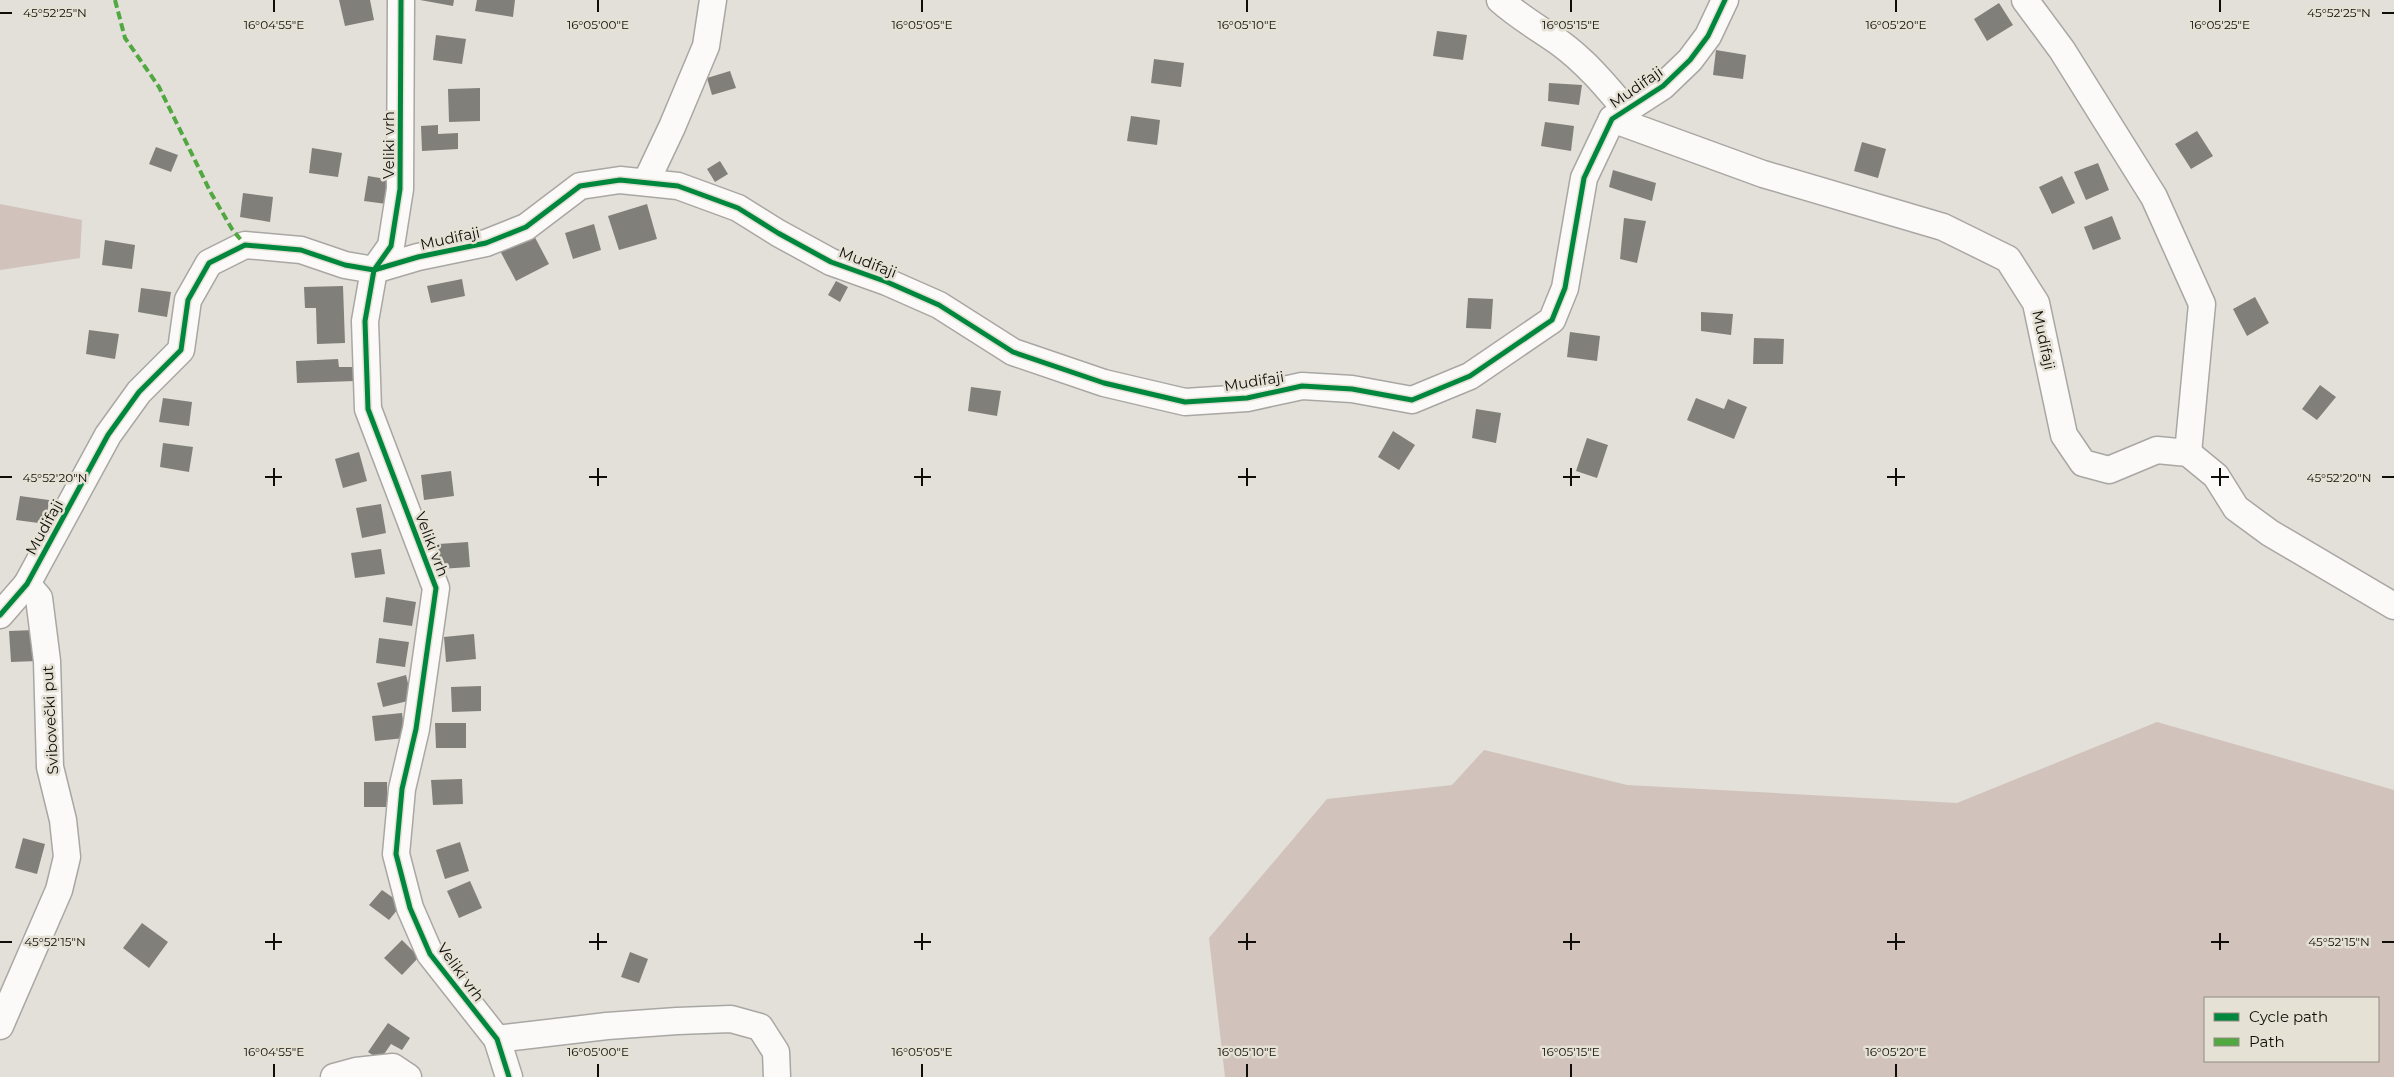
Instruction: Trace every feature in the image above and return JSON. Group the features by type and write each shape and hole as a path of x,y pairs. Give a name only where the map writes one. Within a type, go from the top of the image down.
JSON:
{"street":[{"name":"Veliki vrh","path":"401,0 400,189 392,246 374,270 365,321 368,409 436,588 416,729 402,789 396,854 410,908 430,954 497,1039 509,1077"},
{"path":"646,182 706,46 713,0"},
{"name":"Mudifaji","path":"1500,0 1522,19 1561,44 1596,74 1619,115 1763,174 1943,227 2008,259 2036,303 2064,435 2083,463 2109,470 2157,450 2188,453"},
{"name":"Mudifaji","path":"10,598 108,435 139,392 181,350 188,300 209,263 245,245 301,250 345,265 374,270 418,257 486,243 526,227 580,186 620,180 678,186 738,208 778,233 831,262 887,282 939,305 1013,352 1104,383 1185,402 1247,398 1302,386 1352,389 1412,400 1470,376 1552,320 1565,288 1584,178 1619,115 1663,86 1690,60 1708,36 1725,0"},
{"path":"2025,0 2062,50 2154,197 2202,304 2188,453 2216,476 2236,508 2270,534 2394,606"},
{"name":"Svibovečki put","path":"0,1026 59,890 67,857 63,820 50,767 47,660 39,598 10,598"},
{"path":"497,1039 607,1026 731,1019 760,1027 776,1052 777,1077"},
{"path":"334,1077 356,1071 393,1066 408,1077"}],"shaded area":[{"path":"0,204 82,220 80,258 0,270"},
{"path":"2157,722 2394,790 2394,1077 1225,1077 1209,938 1327,799 1452,785 1484,750 1627,785 1957,803"}],"building":[{"path":"339,0 370,0 374,20 345,26"},
{"path":"420,0 454,0 453,6"},
{"path":"477,0 515,0 513,17 475,11"},
{"path":"1999,3 2013,25 1987,41 1974,19"},
{"path":"1437,31 1467,35 1463,60 1433,56"},
{"path":"436,35 466,39 462,64 433,60"},
{"path":"1716,50 1746,55 1743,79 1713,75"},
{"path":"1154,59 1184,63 1181,87 1151,83"},
{"path":"730,71 736,88 712,95 707,78"},
{"path":"1549,83 1582,85 1579,105 1548,101"},
{"path":"480,88 480,121 449,122 448,89"},
{"path":"1131,116 1160,120 1157,145 1127,141"},
{"path":"1545,122 1574,126 1571,151 1541,146"},
{"path":"438,125 438,134 458,133 458,149 422,151 421,126"},
{"path":"2197,131 2213,156 2191,169 2175,144"},
{"path":"1862,142 1886,149 1878,178 1854,171"},
{"path":"156,147 178,155 171,172 149,164"},
{"path":"312,148 342,153 338,177 309,173"},
{"path":"720,161 728,174 715,182 707,169"},
{"path":"2098,163 2109,190 2086,200 2074,172"},
{"path":"1613,170 1656,183 1652,201 1609,187"},
{"path":"368,176 398,181 394,205 364,201"},
{"path":"2062,176 2075,203 2052,214 2039,187"},
{"path":"243,193 273,197 270,222 240,217"},
{"path":"647,204 657,239 619,250 608,216"},
{"path":"2112,216 2121,239 2093,250 2084,227"},
{"path":"1624,218 1646,221 1637,263 1620,259"},
{"path":"594,224 601,250 573,259 565,233"},
{"path":"530,228 549,264 516,281 497,245"},
{"path":"105,240 135,245 132,269 102,265"},
{"path":"462,279 465,296 431,303 427,286"},
{"path":"836,281 848,287 840,302 828,295"},
{"path":"343,286 345,343 317,344 316,308 305,308 304,287"},
{"path":"141,288 171,292 167,317 138,312"},
{"path":"2255,297 2269,323 2247,336 2233,309"},
{"path":"1468,298 1493,299 1491,329 1466,328"},
{"path":"1701,312 1733,314 1731,335 1701,331"},
{"path":"89,330 119,334 115,359 86,354"},
{"path":"1570,332 1600,336 1597,361 1567,357"},
{"path":"1754,338 1784,339 1783,364 1753,364"},
{"path":"338,359 339,367 355,367 355,381 297,383 296,361"},
{"path":"2320,385 2336,397 2317,420 2302,409"},
{"path":"971,387 1001,391 997,416 968,411"},
{"path":"163,398 192,402 189,426 159,422"},
{"path":"1696,398 1724,409 1728,399 1747,407 1734,439 1687,420"},
{"path":"1476,409 1501,413 1496,443 1472,438"},
{"path":"1393,431 1415,445 1399,470 1378,457"},
{"path":"1587,438 1608,445 1597,478 1576,471"},
{"path":"163,443 193,447 189,472 160,467"},
{"path":"359,452 367,481 343,488 335,459"},
{"path":"451,471 454,496 424,500 421,475"},
{"path":"20,496 49,500 46,524 16,520"},
{"path":"381,504 386,533 362,538 356,508"},
{"path":"468,542 470,567 440,569 438,544"},
{"path":"381,549 385,574 355,578 351,553"},
{"path":"386,597 416,602 412,626 383,622"},
{"path":"35,630 37,661 11,662 9,631"},
{"path":"474,634 476,659 446,662 444,637"},
{"path":"379,638 409,642 405,667 376,663"},
{"path":"406,675 412,700 383,707 377,683"},
{"path":"481,686 481,711 452,712 451,687"},
{"path":"402,713 405,738 375,741 372,716"},
{"path":"435,723 466,723 466,748 436,748"},
{"path":"462,779 463,804 433,805 431,780"},
{"path":"364,782 387,782 387,807 364,807"},
{"path":"23,838 45,844 37,874 15,868"},
{"path":"460,842 469,871 445,879 436,850"},
{"path":"470,881 482,908 459,918 447,891"},
{"path":"382,890 402,904 389,920 369,905"},
{"path":"142,923 168,942 149,968 123,948"},
{"path":"402,940 419,957 402,975 384,958"},
{"path":"630,952 648,959 639,983 621,977"},
{"path":"388,1023 410,1038 402,1050 391,1044 380,1060 368,1052"}],"marked path":[{"path":"115,0 125,38 159,87 211,193 232,229 245,245"}],"cycle path":[{"path":"401,0 400,189 391,246 374,270 365,321 368,409 436,588 416,729 402,789 396,854 410,908 430,954 497,1039 509,1077"},
{"path":"0,615 27,584 108,435 139,392 181,350 188,300 209,263 245,245 301,250 345,265 374,270 418,257 486,243 526,227 580,186 620,180 678,186 738,208 778,233 831,262 887,282 939,305 1013,352 1104,383 1185,402 1247,398 1302,386 1352,389 1412,400 1470,376 1552,320 1565,288 1584,178 1612,119 1663,86 1690,60 1708,36 1725,0"}]}
